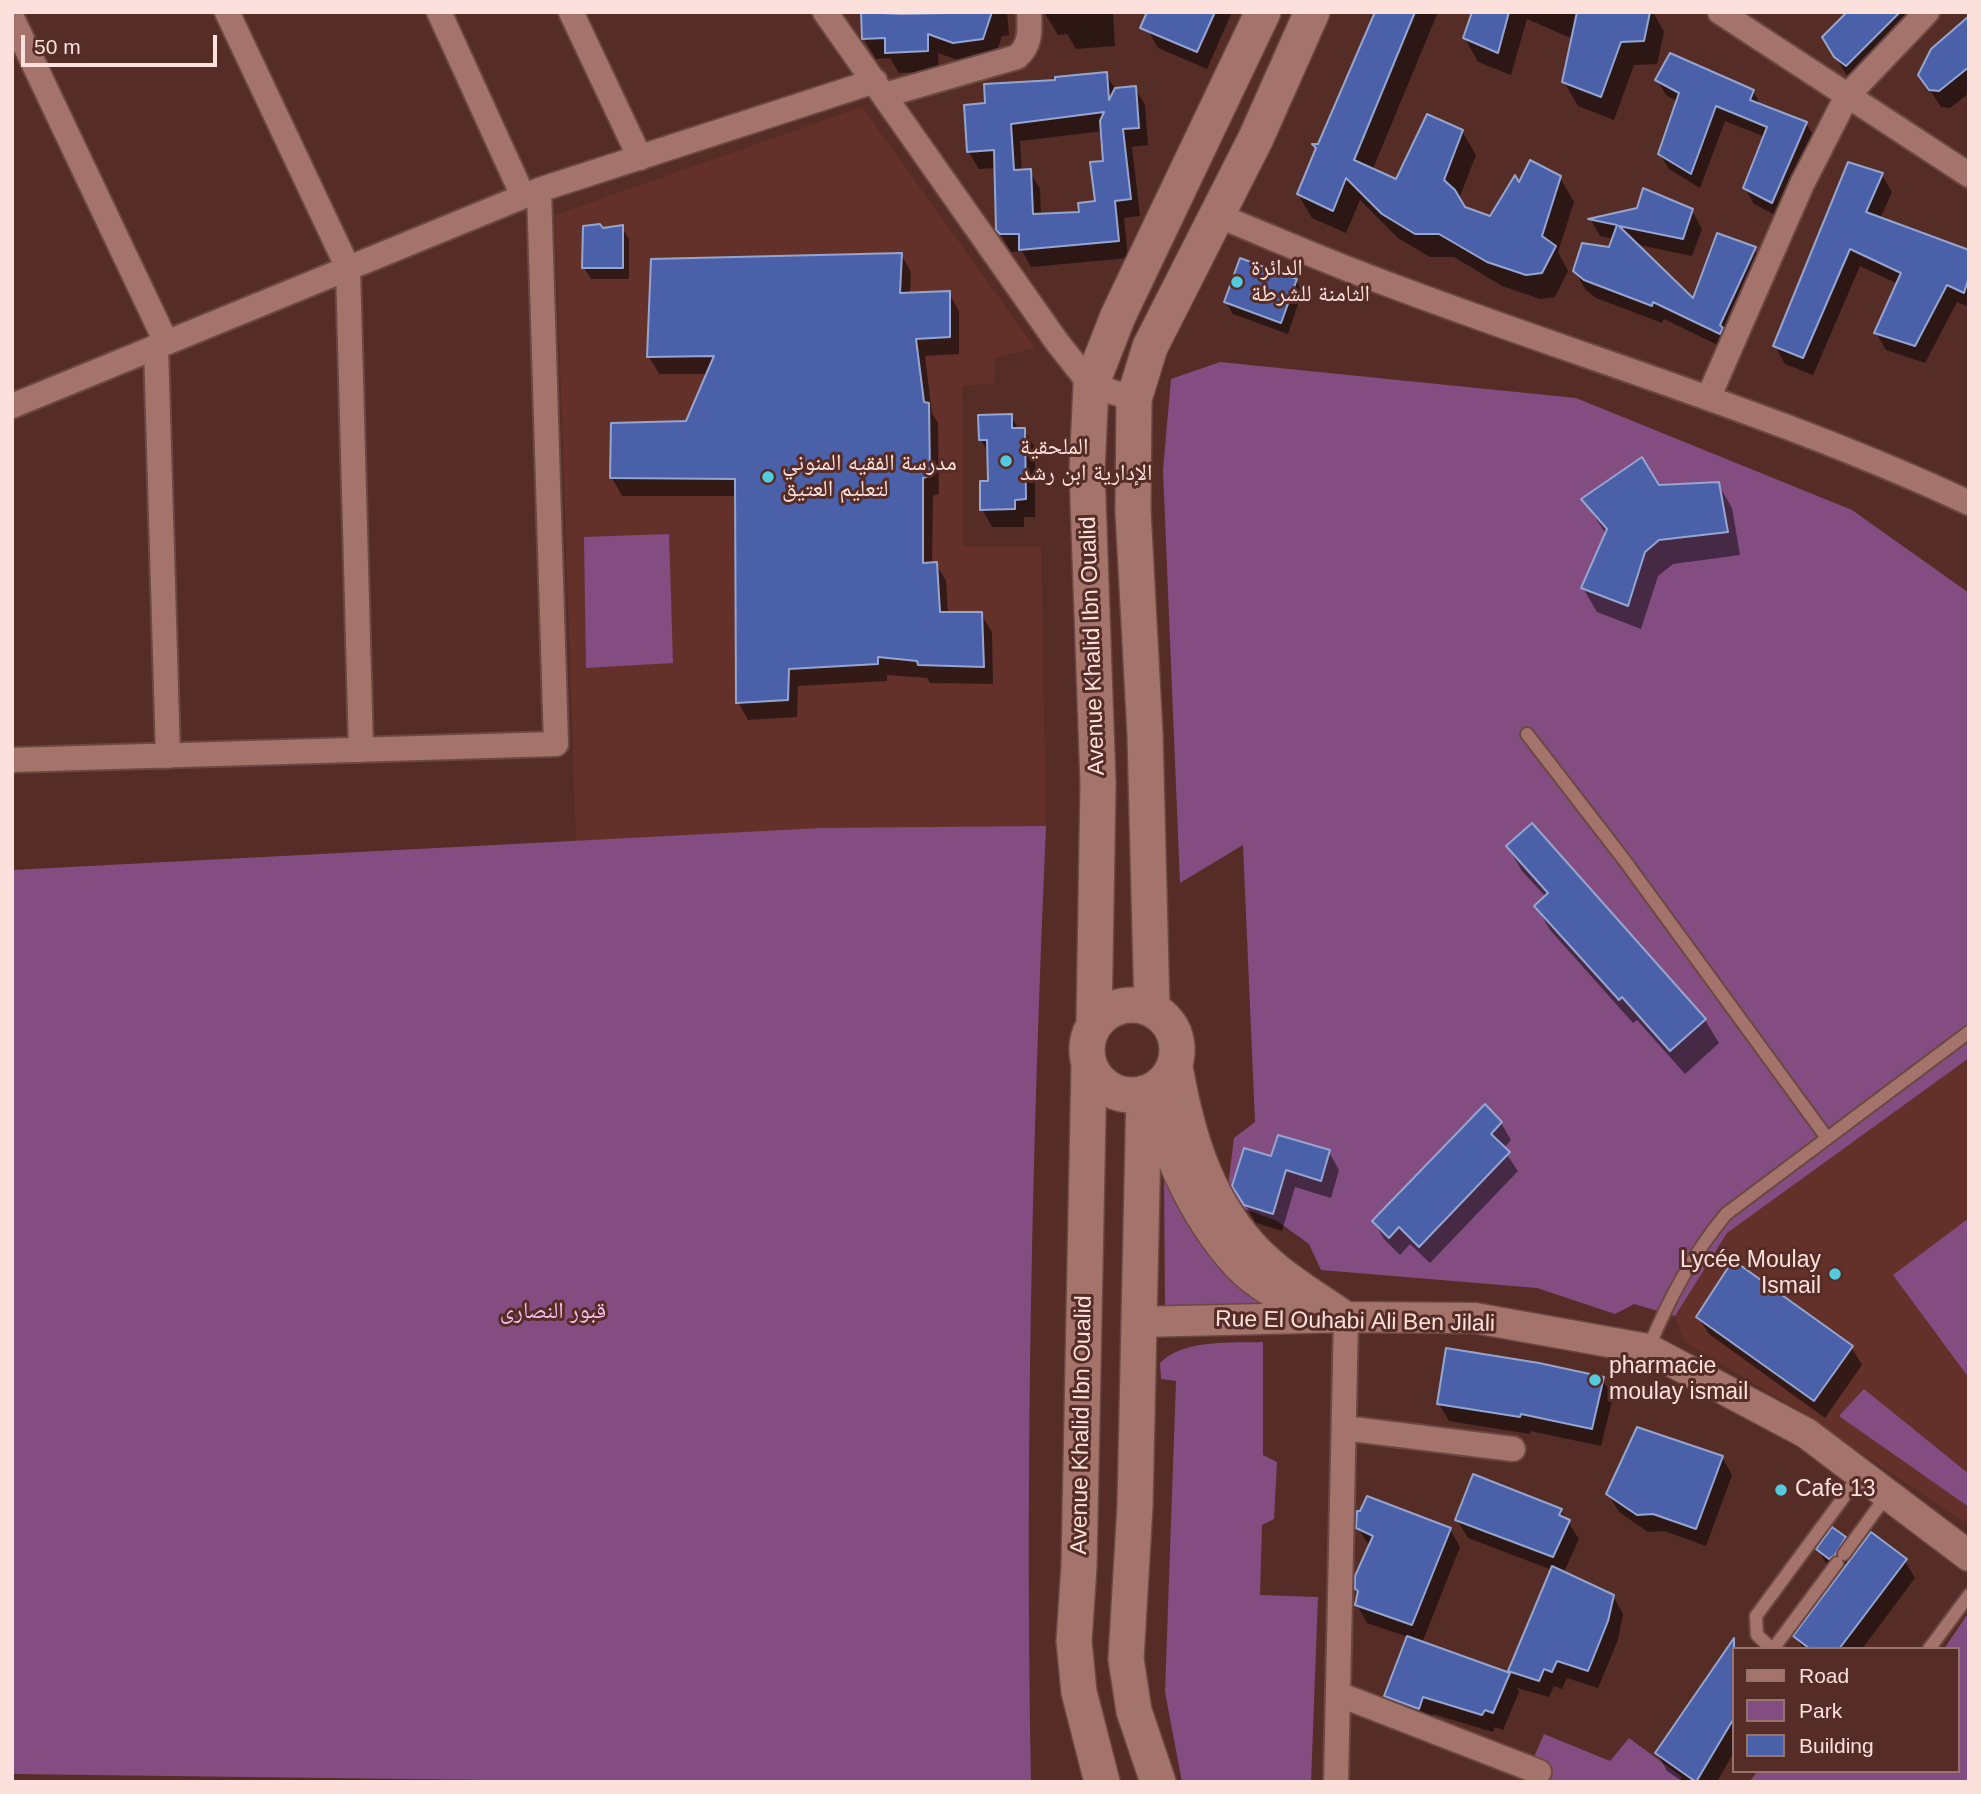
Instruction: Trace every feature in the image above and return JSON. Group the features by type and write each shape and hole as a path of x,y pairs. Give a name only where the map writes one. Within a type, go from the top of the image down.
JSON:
{"main road":[{"name":"Avenue Khalid Ibn Oualid","path":"1094,1024 1098,783 1087,471 1091,385 1118,316 1263,12"},
{"name":"Avenue Khalid Ibn Oualid","path":"1152,1009 1145,734 1133,511 1134,400 1150,347 1217,215 1312,12"},
{"path":"1127,1004 1152,1009 1172,1030 1177,1043 1176,1058 1165,1080 1150,1091 1131,1095 1105,1087 1089,1065 1087,1051 1094,1024 1114,1008 1127,1004"},
{"name":"Avenue Khalid Ibn Oualid","path":"1089,1065 1079,1566 1074,1640 1079,1692 1102,1782"},
{"path":"1150,1091 1139,1322 1135,1506 1126,1659 1134,1710 1158,1782"}],"street":[{"path":"227,12 348,268 361,750"},
{"path":"12,760 555,744 531,193 439,12"},
{"path":"571,12 640,158"},
{"path":"825,12 1057,342 1091,385 1134,400"},
{"path":"12,406 531,193 640,158 880,88 1017,57 1025,50 1029,39 1029,12"},
{"path":"1720,12 1969,175"},
{"path":"1709,396 1802,184 1847,96 1927,12"},
{"path":"13,14 161,344 168,756"},
{"path":"1217,215 1370,277 1709,396 1842,447 1969,503"},
{"path":"1176,1058 1185,1113 1221,1204 1253,1247 1334,1317 1344,1428 1336,1782"},
{"path":"1150,1091 1169,1149 1216,1238 1248,1275 1290,1303 1334,1317"},
{"name":"Rue El Ouhabi Ali Ben Jilali","path":"1139,1322 1334,1317 1475,1318 1648,1349 1783,1419 1969,1556"},
{"path":"1344,1428 1513,1449"},
{"path":"1338,1694 1539,1772"}],"lane":[{"path":"1527,734 1625,861 1827,1138"},
{"path":"1648,1349 1670,1296 1702,1244 1726,1213 1969,1032"},
{"path":"1771,1647 1757,1635 1756,1616 1860,1475"},
{"path":"1775,1647 1888,1495"},
{"path":"1930,1647 1969,1595"}],"shaded area":[{"path":"862,107 1035,348 994,358 994,383 962,386 963,546 1041,547 1046,826 576,841 555,215"},
{"name":"Lycée Moulay Ismail","path":"1969,1058 1969,1525 1794,1408 1685,1342 1675,1316 1727,1233"}],"green space":[{"path":"1220,362 1576,398 1852,510 1969,593 1969,1058 1727,1233 1675,1316 1634,1304 1615,1314 1537,1288 1321,1270 1309,1244 1277,1221 1226,1202 1234,1138 1255,1122 1243,845 1180,883 1163,470 1171,379"},
{"path":"669,534 673,663 586,668 584,537"},
{"name":"قبور النصارى","path":"1046,826 1031,1304 1031,1782 643,1782 12,1774 12,870 822,828"},
{"path":"1164,1170 1269,1305 1165,1308"},
{"path":"1969,1218 1969,1378 1893,1275"},
{"path":"1263,1342 1263,1455 1277,1462 1274,1519 1262,1525 1260,1595 1318,1597 1311,1782 1182,1782 1165,1692 1176,1381 1161,1379 1160,1363 1170,1355 1195,1346"},
{"path":"1864,1389 1969,1474 1969,1507 1839,1416"},
{"path":"1969,1612 1969,1782 1749,1782 1756,1773 1960,1773 1960,1647 1945,1647"},
{"path":"1544,1734 1610,1761 1629,1738 1682,1777 1680,1782 1523,1782"}],"building":[{"path":"861,12 992,12 983,39 953,43 928,34 928,51 885,53 885,38 862,39"},
{"path":"1147,12 1215,12 1197,52 1140,28"},
{"path":"1375,12 1415,12 1354,160 1396,179 1427,114 1463,130 1444,180 1455,190 1465,207 1490,216 1515,175 1519,182 1530,160 1561,176 1542,236 1556,246 1542,273 1526,275 1487,262 1439,234 1415,234 1382,214 1346,178 1333,211 1297,194 1316,148 1312,144 1318,144"},
{"path":"1472,12 1509,12 1498,53 1463,38"},
{"path":"1577,12 1650,12 1644,41 1621,42 1601,97 1562,82"},
{"path":"1847,12 1900,12 1846,66 1834,57 1822,37"},
{"path":"1969,16 1969,67 1939,91 1929,90 1918,75 1931,49"},
{"path":"1670,53 1754,90 1750,100 1807,122 1772,203 1743,188 1767,127 1716,106 1691,174 1658,154 1679,93 1655,80"},
{"path":"1107,72 1109,100 1115,88 1136,86 1139,128 1123,129 1131,199 1115,201 1119,241 1019,250 1019,234 1000,234 996,230 994,150 967,152 964,105 985,103 984,84 1055,80 1055,77","holes":["1104,112 1100,121 1103,161 1090,162 1095,201 1078,203 1079,212 1033,214 1031,169 1014,170 1011,124"]},
{"path":"1848,162 1883,173 1866,212 1969,250 1969,277 1964,293 1947,285 1915,346 1874,333 1901,273 1850,249 1803,358 1773,346"},
{"path":"1643,188 1693,209 1683,239 1619,226 1693,298 1717,233 1756,247 1720,325 1723,328 1720,334 1653,302 1652,306 1584,280 1573,271 1582,243 1609,247 1617,225 1588,219 1637,208"},
{"path":"600,224 603,228 623,225 623,268 582,268 583,226"},
{"name":"مدرسة الفقيه المنوني لتعليم العتيق","path":"902,253 900,293 950,291 950,337 916,339 924,402 929,403 930,476 923,478 923,563 937,562 940,612 982,612 984,667 918,665 917,661 878,657 878,664 789,669 788,700 736,703 735,479 610,478 611,423 686,421 714,356 647,357 651,259"},
{"path":"1240,258 1297,279 1281,323 1224,302"},
{"name":"الملحقية الإدارية ابن رشد","path":"1012,414 1012,428 1025,428 1026,499 1015,500 1015,509 980,510 980,481 988,481 987,440 979,440 978,415"},
{"path":"1642,457 1659,485 1719,482 1728,532 1659,540 1645,552 1628,606 1581,588 1607,529 1581,499"},
{"path":"1532,823 1706,1019 1670,1051 1622,997 1619,1000 1534,906 1548,893 1506,846"},
{"path":"1485,1104 1502,1122 1491,1134 1510,1152 1419,1247 1399,1227 1389,1238 1372,1221"},
{"path":"1278,1135 1330,1150 1321,1181 1286,1170 1273,1214 1244,1205 1232,1186 1244,1148 1271,1156"},
{"path":"1733,1260 1853,1346 1814,1401 1696,1317"},
{"path":"1446,1348 1604,1377 1592,1429 1521,1414 1520,1417 1437,1404"},
{"path":"1637,1427 1723,1456 1696,1529 1653,1514 1637,1515 1606,1494"},
{"path":"1473,1474 1562,1509 1559,1515 1570,1520 1553,1557 1455,1520"},
{"path":"1367,1496 1451,1528 1412,1625 1355,1605 1358,1591 1355,1589 1355,1576 1373,1536 1356,1528 1357,1511 1360,1511"},
{"path":"1832,1527 1846,1537 1835,1555 1829,1559 1816,1549"},
{"path":"1871,1532 1907,1559 1841,1647 1807,1647 1793,1636"},
{"path":"1552,1566 1614,1595 1608,1621 1588,1671 1557,1661 1552,1672 1544,1669 1539,1681 1508,1671"},
{"path":"1407,1636 1510,1673 1493,1713 1485,1710 1482,1715 1423,1697 1419,1709 1384,1696"},
{"path":"1734,1638 1732,1721 1696,1782 1655,1753"}],"place":[{"name":"الدائرة الثامنة للشرطة","path":"1237,282"},
{"name":"الملحقية الإدارية ابن رشد","path":"1006,461"},
{"name":"مدرسة الفقيه المنوني لتعليم العتيق","path":"768,477"},
{"name":"Lycée Moulay Ismail","path":"1835,1274"},
{"name":"pharmacie moulay ismail","path":"1595,1380"},
{"name":"Cafe 13","path":"1781,1490"}]}
